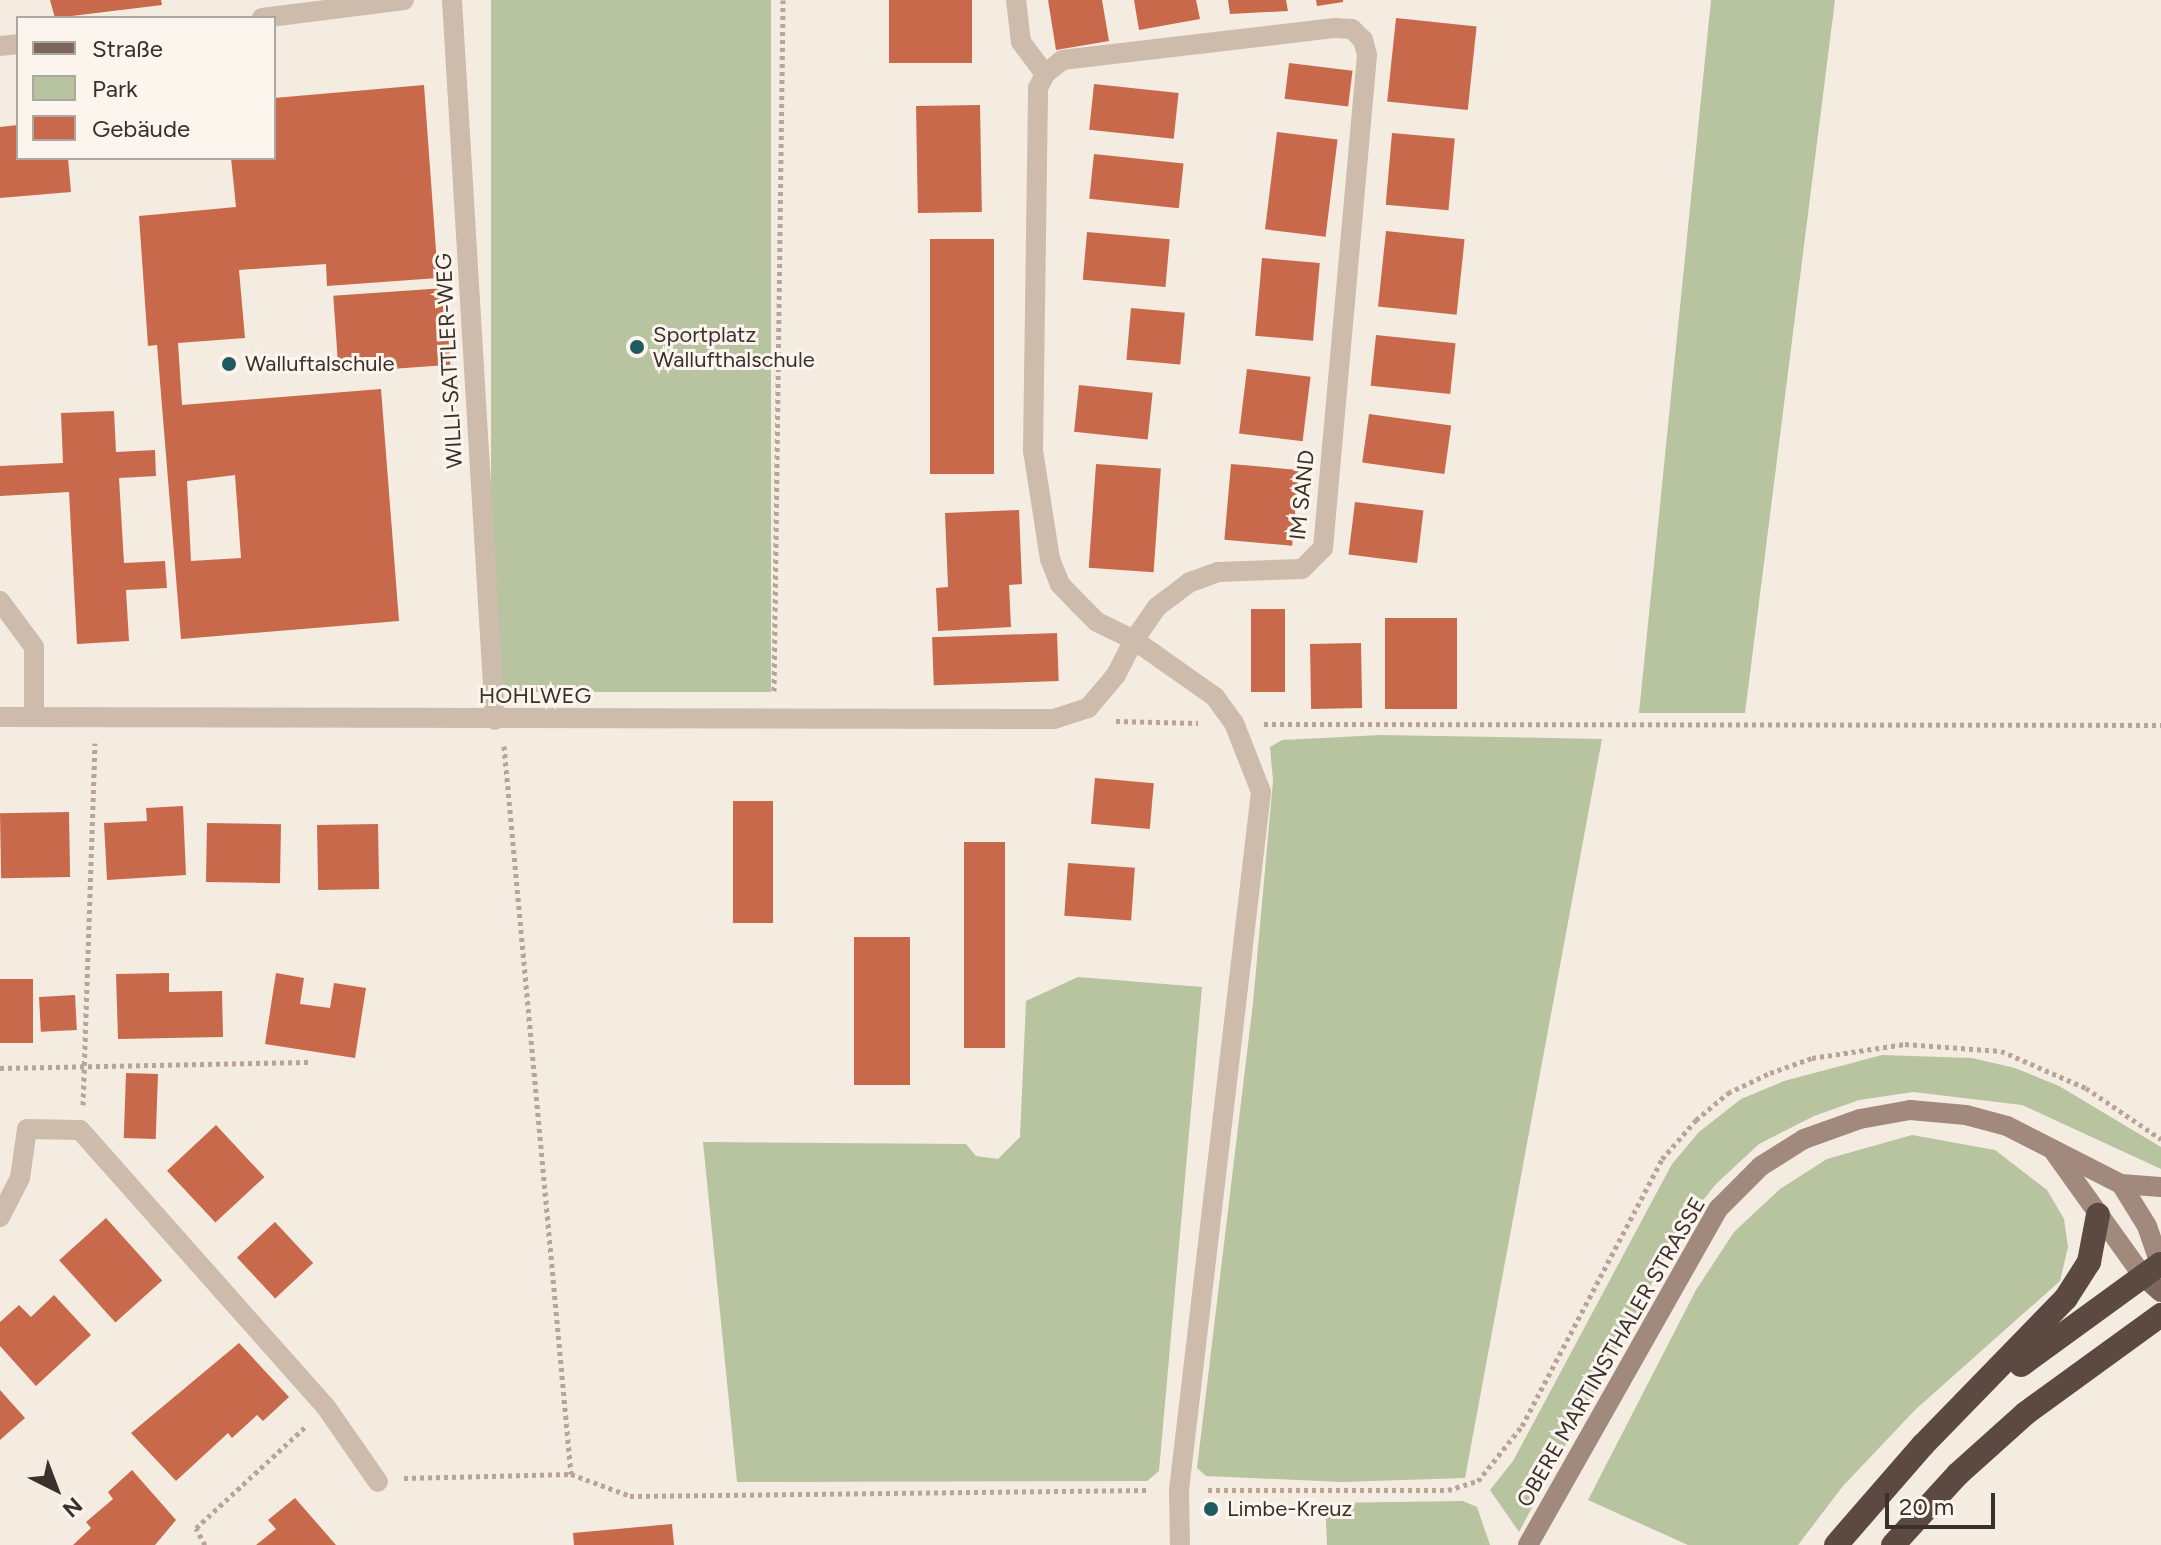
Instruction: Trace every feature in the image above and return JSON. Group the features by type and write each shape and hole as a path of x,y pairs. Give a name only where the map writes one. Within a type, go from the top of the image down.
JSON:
{"highway":[{"path":"1836,1545 1923,1445 2066,1298 2089,1262 2098,1215"},
{"path":"1923,1445 1993,1386 2157,1273"},
{"path":"1893,1545 1958,1474 2026,1413 2161,1315"}],"street":[{"path":"273,16 331,5 404,0"},
{"name":"WILLI-SATTLER-WEG","path":"452,0 495,720"},
{"path":"1016,0 1021,42 1045,74 1038,88 1035,466 1050,559 1060,584 1097,622 1134,640 1215,697 1234,723 1261,792 1179,1490 1180,1545"},
{"name":"IM SAND","path":"1045,74 1062,60 1335,28 1352,29 1363,40 1367,55 1323,548 1302,569 1218,572 1190,582 1157,607 1134,640"},
{"path":"0,601 34,647 34,717"},
{"path":"1071,716 1104,692 1134,640"},
{"name":"HOHLWEG","path":"0,717 95,720 773,720 1071,716"},
{"name":"OBERE MARTINSTHALER STRASSE","path":"1528,1545 1719,1208 1761,1166 1804,1139 1860,1119 1910,1110 1985,1120 2050,1146 2121,1184"},
{"path":"0,1217 20,1178 27,1129 80,1130 326,1407 378,1482"},
{"path":"2050,1146 2098,1215 2157,1273"},
{"path":"2121,1184 2161,1187"},
{"path":"2121,1184 2147,1226 2157,1273"}],"path":[{"path":"773,720 783,0"},
{"path":"1071,716 1234,723 2161,725"},
{"path":"80,1130 88,1068 95,720"},
{"path":"495,720 509,759 571,1474"},
{"path":"378,1482 571,1474 630,1496 920,1488 1448,1490 1478,1481 1522,1426 1662,1159 1696,1120 1728,1093 1812,1058 1905,1044 2001,1051 2086,1088 2161,1139"},
{"path":"0,1068 309,1062"},
{"path":"205,1545 196,1528 326,1407"}],"green space":[{"name":"Sportplatz Wallufthalschule","path":"491,0 771,0 771,692 491,692"},
{"path":"1711,0 1835,0 1745,713 1639,713"},
{"path":"1381,735 1602,739 1465,1478 1342,1482 1206,1476 1197,1468 1253,1003 1273,781 1270,747 1282,740"},
{"path":"1078,977 1202,987 1159,1471 1147,1481 737,1482 703,1142 966,1144 976,1156 998,1159 1020,1137 1026,1001"},
{"path":"1882,1055 1972,1058 2015,1068 2059,1086 2161,1147 2161,1169 2022,1105 1913,1092 1859,1100 1814,1116 1759,1144 1716,1184 1681,1228 1519,1532 1490,1490 1513,1461 1672,1164 1699,1132 1741,1099 1784,1081"},
{"path":"1912,1135 1995,1150 2047,1190 2064,1219 2068,1247 2060,1281 1916,1409 1843,1486 1798,1545 1688,1545 1588,1500 1696,1290 1734,1232 1780,1189 1827,1159"},
{"path":"1463,1501 1477,1507 1490,1545 1327,1545 1325,1503"}],"building":[{"path":"50,0 161,0 162,5 71,16 54,16"},
{"path":"889,0 972,0 972,63 889,63"},
{"path":"1048,0 1102,0 1109,41 1056,50"},
{"path":"1134,0 1196,0 1200,19 1139,30"},
{"path":"1228,0 1286,0 1288,11 1230,14"},
{"path":"1316,0 1343,0 1343,2 1317,6"},
{"path":"1396,18 1477,26 1468,110 1387,102"},
{"path":"1289,63 1353,71 1348,107 1285,99"},
{"path":"1094,84 1179,93 1174,139 1089,130"},
{"path":"424,85 438,278 327,286 326,264 239,270 245,338 178,343 182,405 381,389 399,621 181,639 157,345 148,346 139,216 236,207 231,160 276,160 276,98","holes":["235,475 241,558 191,561 187,481"]},
{"path":"980,105 982,212 918,213 916,106"},
{"path":"16,125 16,160 68,160 71,192 0,198 0,127"},
{"path":"1277,132 1338,139 1326,237 1265,229"},
{"path":"1392,133 1455,138 1448,210 1386,205"},
{"path":"1094,154 1184,163 1179,208 1089,199"},
{"path":"1386,231 1465,239 1457,315 1378,307"},
{"path":"1087,232 1170,239 1166,287 1083,280"},
{"path":"930,239 994,239 994,474 930,474"},
{"path":"1262,258 1320,263 1313,341 1255,336"},
{"path":"445,288 450,365 339,373 333,296"},
{"path":"1131,308 1185,313 1180,365 1126,360"},
{"path":"1376,335 1456,343 1450,394 1371,386"},
{"path":"1247,369 1311,377 1303,441 1239,434"},
{"path":"1079,385 1153,393 1148,439 1074,432"},
{"path":"114,411 116,452 155,450 156,476 119,478 124,563 165,561 167,588 126,590 129,641 77,644 69,492 0,496 0,466 63,463 61,413"},
{"path":"1369,414 1451,426 1444,474 1362,463"},
{"path":"1096,464 1161,469 1154,572 1089,568"},
{"path":"1231,464 1299,470 1292,546 1224,540"},
{"path":"1355,502 1423,510 1417,563 1349,555"},
{"path":"1019,510 1022,584 1009,585 1011,627 938,631 936,588 948,587 945,513"},
{"path":"1251,609 1285,609 1285,692 1251,692"},
{"path":"1385,618 1457,618 1457,709 1385,709"},
{"path":"1057,633 1059,681 934,685 932,637"},
{"path":"1361,643 1362,708 1311,709 1310,644"},
{"path":"1095,778 1154,783 1150,829 1091,824"},
{"path":"733,801 773,801 773,923 733,923"},
{"path":"183,806 186,875 107,880 104,823 147,821 146,808"},
{"path":"69,812 70,877 1,878 0,813"},
{"path":"207,823 281,824 280,883 206,882"},
{"path":"378,824 379,889 318,890 317,825"},
{"path":"964,842 1005,842 1005,1048 964,1048"},
{"path":"1068,863 1135,868 1131,921 1064,916"},
{"path":"854,937 910,937 910,1085 854,1085"},
{"path":"169,973 169,992 222,991 223,1037 118,1039 116,974"},
{"path":"276,973 304,978 300,1004 330,1008 334,983 366,988 355,1058 265,1044"},
{"path":"0,979 33,979 33,1043 0,1043"},
{"path":"75,995 77,1030 41,1032 39,997"},
{"path":"126,1073 158,1074 156,1139 124,1138"},
{"path":"216,1125 264,1177 215,1223 167,1171"},
{"path":"106,1218 162,1280 115,1323 59,1260"},
{"path":"275,1222 313,1263 275,1298 237,1257"},
{"path":"54,1295 91,1335 36,1386 0,1346 0,1322 19,1305 31,1317"},
{"path":"239,1343 289,1397 263,1421 257,1415 232,1438 228,1433 176,1481 131,1433"},
{"path":"0,1390 25,1418 0,1440"},
{"path":"132,1470 176,1520 155,1545 73,1545 91,1528 86,1522 113,1499 108,1492"},
{"path":"295,1498 336,1545 256,1545 276,1529 268,1520"},
{"path":"672,1524 674,1545 574,1545 573,1533"}],"place":[{"name":"Sportplatz Wallufthalschule","path":"637,347"},
{"name":"Walluftalschule","path":"229,364"},
{"name":"Limbe-Kreuz","path":"1211,1509"}]}
